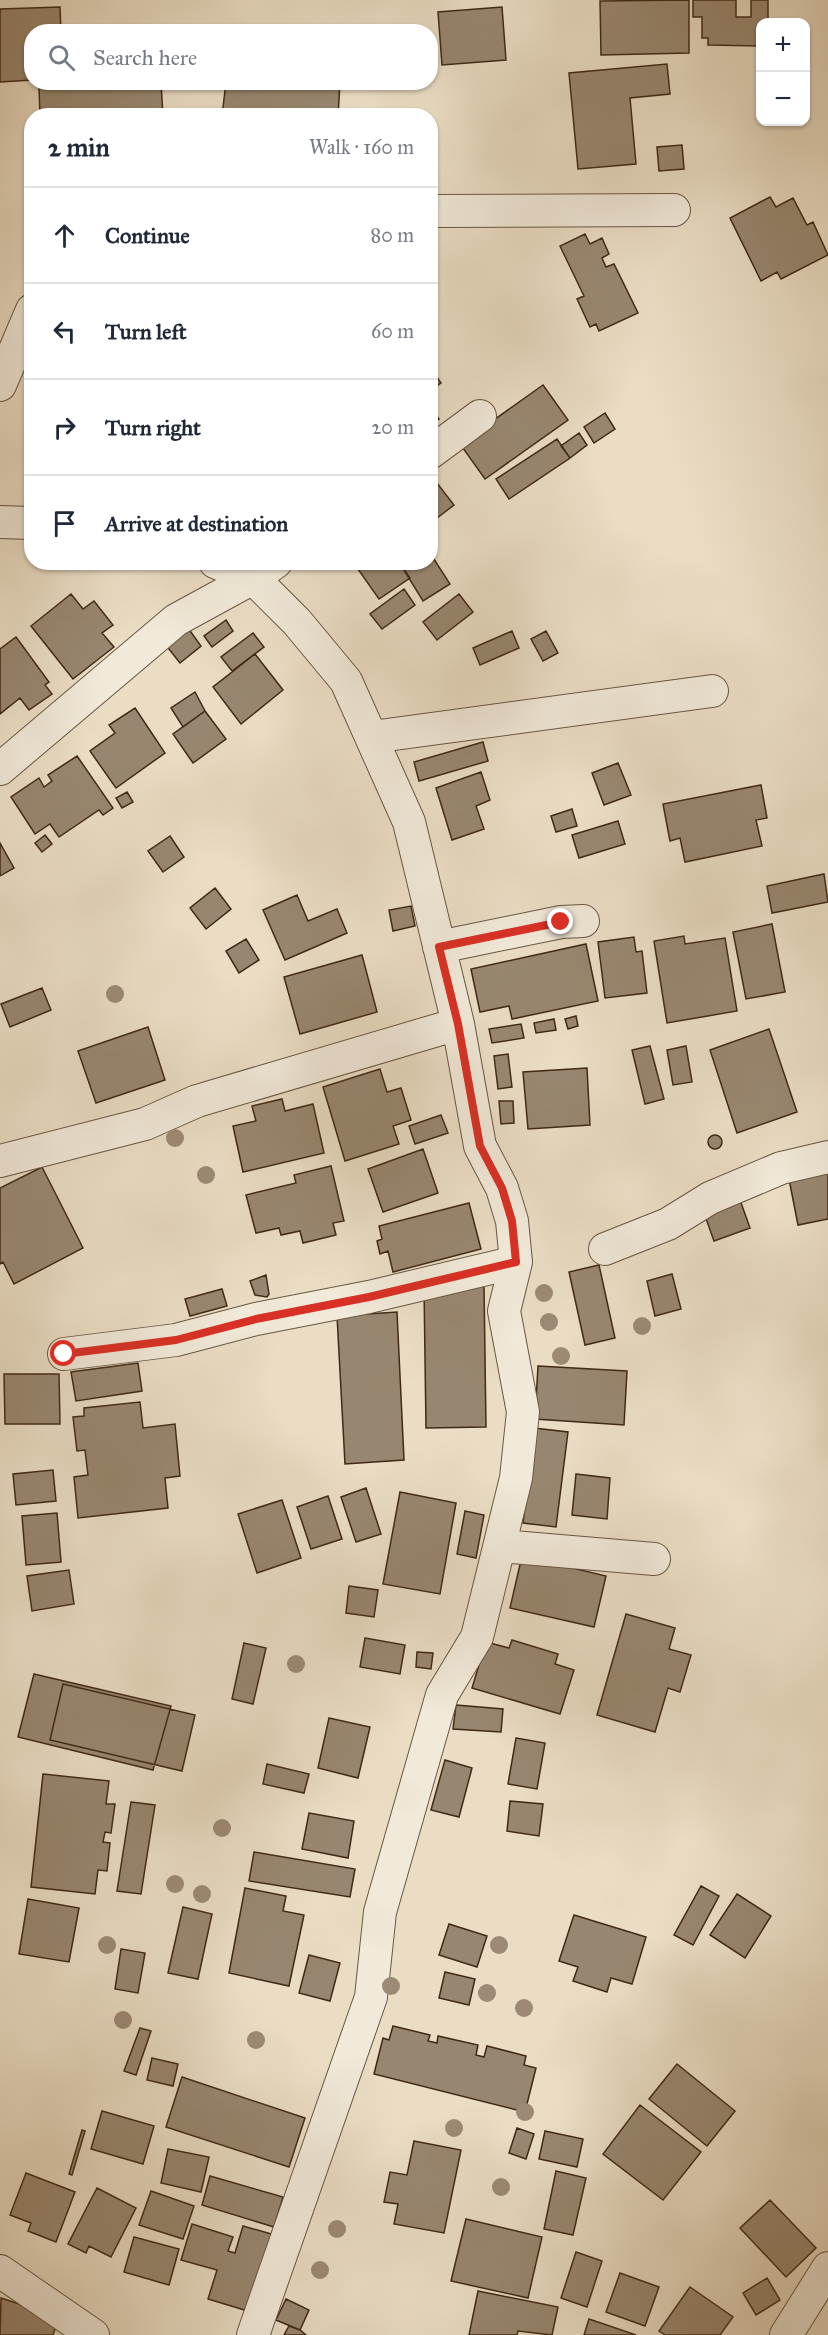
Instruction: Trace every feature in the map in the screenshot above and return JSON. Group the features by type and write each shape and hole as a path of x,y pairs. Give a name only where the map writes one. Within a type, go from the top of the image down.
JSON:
{"street":[{"path":"438,211 674,210"},
{"path":"0,385 24,329"},
{"path":"438,447 480,416"},
{"path":"0,522 24,523"},
{"path":"0,769 176,620 265,570 297,622 346,681 410,822 458,1024 480,1146 502,1188 512,1221 516,1262 504,1311 524,1412 516,1478 477,1637 442,1695 388,1883 380,1912 371,1997 253,2335"},
{"path":"372,738 712,691"},
{"path":"439,947 561,922 583,921"},
{"path":"0,1161 145,1124 197,1101 458,1024"},
{"path":"605,1249 668,1224 710,1198 781,1168 828,1157"},
{"path":"64,1354 176,1340 256,1319 369,1297 516,1262"},
{"path":"500,1546 654,1559"},
{"path":"786,2335 828,2268"},
{"path":"0,2271 93,2335"}],"building":[{"path":"689,0 689,53 601,55 600,1"},
{"path":"693,0 736,0 736,17 751,17 751,0 768,0 768,18 756,18 756,46 708,45 708,38 702,38 702,17 693,17"},
{"path":"60,7 61,24 24,24 24,80 0,82 0,9"},
{"path":"502,7 506,60 442,65 438,12"},
{"path":"667,64 670,94 630,98 636,164 578,169 569,73"},
{"path":"39,90 161,90 163,108 40,108"},
{"path":"225,90 340,90 338,108 223,108"},
{"path":"682,145 684,169 659,171 657,147"},
{"path":"770,197 776,207 793,198 807,225 813,222 828,255 781,279 777,272 761,281 730,218"},
{"path":"585,234 590,244 602,238 609,254 602,258 606,267 614,264 638,313 599,331 596,324 590,327 577,299 584,296 560,246"},
{"path":"543,385 568,420 485,479 460,444"},
{"path":"605,413 615,429 594,443 584,427"},
{"path":"579,433 587,445 570,458 561,446"},
{"path":"557,439 570,458 509,499 496,479"},
{"path":"438,484 454,505 438,517"},
{"path":"438,565 450,584 423,601 404,570 438,570"},
{"path":"359,570 404,570 410,578 379,599"},
{"path":"404,589 415,605 382,629 370,614"},
{"path":"71,594 83,609 94,601 113,625 102,633 114,647 73,679 31,626"},
{"path":"459,594 473,612 437,640 423,622"},
{"path":"226,620 233,631 212,647 204,636"},
{"path":"183,621 201,646 180,663 161,639"},
{"path":"512,631 519,648 480,665 473,648"},
{"path":"546,631 558,653 543,661 531,639"},
{"path":"253,633 264,647 232,671 221,657"},
{"path":"16,637 49,682 45,685 52,694 29,710 20,698 0,714 0,649"},
{"path":"255,654 283,690 241,724 213,687"},
{"path":"195,692 205,711 183,727 171,708"},
{"path":"135,708 165,753 116,788 90,751 115,733 109,725"},
{"path":"205,711 226,739 193,763 173,734"},
{"path":"483,742 488,761 419,781 414,762"},
{"path":"77,756 113,808 103,815 99,810 59,837 50,824 35,834 11,797 39,778 44,787 52,781 48,775"},
{"path":"618,763 631,795 604,805 592,773"},
{"path":"481,772 490,800 476,806 484,829 452,840 436,788"},
{"path":"761,785 767,818 756,820 762,846 685,862 680,838 670,841 663,804"},
{"path":"127,792 133,802 122,808 116,798"},
{"path":"572,809 577,826 556,832 551,816"},
{"path":"618,821 625,844 579,858 572,835"},
{"path":"45,835 52,844 42,852 35,843"},
{"path":"170,836 184,857 163,872 148,851"},
{"path":"0,843 14,868 0,876"},
{"path":"824,874 828,902 772,913 767,886"},
{"path":"215,888 231,909 206,929 190,908"},
{"path":"297,895 308,921 337,909 347,933 285,960 263,910"},
{"path":"411,906 415,926 393,931 389,910"},
{"path":"772,924 785,992 746,999 733,932"},
{"path":"684,936 685,944 725,938 737,1011 667,1023 654,941"},
{"path":"634,937 636,952 642,951 647,993 605,998 598,942"},
{"path":"246,939 259,960 239,973 226,951"},
{"path":"586,944 598,1001 512,1019 509,1006 480,1012 471,969"},
{"path":"362,955 377,1012 300,1034 284,977"},
{"path":"42,988 51,1010 10,1027 1,1004"},
{"path":"576,1016 578,1026 568,1029 565,1019"},
{"path":"554,1019 556,1030 536,1033 534,1023"},
{"path":"521,1024 524,1038 492,1043 489,1029"},
{"path":"148,1027 165,1080 96,1103 78,1051"},
{"path":"769,1029 797,1112 737,1133 710,1050"},
{"path":"650,1046 664,1099 645,1104 632,1050"},
{"path":"686,1046 692,1082 673,1085 667,1050"},
{"path":"508,1054 512,1087 498,1089 494,1056"},
{"path":"587,1068 590,1125 528,1129 523,1072"},
{"path":"380,1069 387,1092 401,1088 411,1120 393,1126 399,1144 345,1161 323,1087"},
{"path":"282,1099 285,1111 313,1104 324,1153 243,1172 233,1126 256,1121 252,1106"},
{"path":"499,1101 513,1101 514,1123 501,1124"},
{"path":"441,1115 448,1133 415,1144 409,1126"},
{"path":"712,1135 718,1135 722,1142 718,1149 712,1149 708,1145 708,1139"},
{"path":"423,1149 438,1193 383,1212 368,1169"},
{"path":"331,1166 344,1221 333,1223 336,1235 303,1243 300,1231 281,1235 279,1228 256,1233 246,1195 296,1183 294,1175"},
{"path":"42,1167 83,1248 14,1284 3,1262 0,1264 0,1188"},
{"path":"828,1170 828,1219 798,1225 789,1179"},
{"path":"739,1197 750,1228 714,1241 703,1210"},
{"path":"469,1203 481,1249 393,1272 388,1251 380,1254 377,1241 382,1239 379,1226"},
{"path":"599,1265 615,1338 585,1345 569,1272"},
{"path":"672,1274 681,1309 655,1316 647,1281"},
{"path":"266,1275 269,1294 267,1297 255,1295 250,1281"},
{"path":"484,1286 486,1427 426,1428 424,1287"},
{"path":"222,1289 227,1306 190,1316 185,1299"},
{"path":"397,1312 404,1460 345,1464 337,1316"},
{"path":"138,1363 142,1391 76,1401 71,1372"},
{"path":"538,1366 627,1371 624,1425 535,1419"},
{"path":"4,1374 59,1374 60,1424 5,1424"},
{"path":"140,1402 143,1428 175,1424 180,1476 165,1478 168,1508 78,1518 74,1477 88,1475 85,1450 77,1451 73,1417 84,1416 84,1408"},
{"path":"534,1428 568,1432 556,1527 523,1523"},
{"path":"53,1470 56,1501 16,1505 13,1474"},
{"path":"576,1474 610,1478 607,1519 572,1515"},
{"path":"366,1488 381,1534 356,1542 341,1497"},
{"path":"400,1492 456,1503 440,1594 383,1584"},
{"path":"328,1496 342,1539 311,1549 297,1507"},
{"path":"282,1500 301,1558 257,1573 238,1514"},
{"path":"465,1511 484,1515 476,1558 457,1554"},
{"path":"57,1513 61,1562 26,1565 22,1516"},
{"path":"522,1556 606,1576 594,1627 510,1608"},
{"path":"69,1570 74,1604 32,1611 27,1576"},
{"path":"349,1586 378,1590 374,1617 346,1613"},
{"path":"626,1614 675,1628 669,1649 691,1655 680,1692 668,1688 655,1732 597,1715"},
{"path":"365,1638 405,1645 400,1674 360,1667"},
{"path":"512,1640 558,1654 555,1664 574,1670 560,1714 472,1688 486,1642 509,1648"},
{"path":"244,1643 266,1648 253,1704 232,1699"},
{"path":"417,1652 433,1653 431,1669 416,1667"},
{"path":"34,1674 171,1706 153,1770 18,1737"},
{"path":"63,1684 195,1715 182,1771 50,1740"},
{"path":"456,1705 503,1709 501,1732 453,1729"},
{"path":"329,1718 370,1727 358,1778 318,1768"},
{"path":"516,1738 545,1743 537,1789 508,1784"},
{"path":"445,1760 472,1768 459,1817 431,1810"},
{"path":"267,1764 309,1774 304,1793 263,1784"},
{"path":"43,1774 109,1781 106,1804 115,1804 111,1833 105,1832 103,1842 110,1843 107,1871 98,1870 95,1894 31,1887"},
{"path":"510,1801 543,1804 539,1836 507,1831"},
{"path":"131,1802 155,1805 141,1894 117,1891"},
{"path":"309,1813 354,1821 348,1858 302,1849"},
{"path":"254,1852 355,1869 350,1897 249,1881"},
{"path":"701,1886 719,1896 693,1945 674,1935"},
{"path":"245,1888 286,1896 283,1911 304,1915 289,1986 229,1973"},
{"path":"737,1894 771,1916 745,1958 710,1935"},
{"path":"28,1899 79,1908 69,1962 19,1954"},
{"path":"183,1907 212,1914 198,1979 168,1973"},
{"path":"574,1915 646,1937 632,1984 611,1978 607,1992 573,1981 578,1967 559,1961"},
{"path":"449,1924 487,1936 477,1967 439,1955"},
{"path":"121,1949 145,1953 138,1993 115,1989"},
{"path":"309,1955 340,1963 330,2001 299,1993"},
{"path":"445,1972 475,1979 469,2005 439,1998"},
{"path":"393,2026 430,2035 428,2041 437,2043 438,2036 478,2045 476,2055 484,2057 487,2046 526,2056 524,2065 536,2068 525,2112 374,2074 383,2038 389,2040"},
{"path":"140,2028 151,2031 136,2075 124,2071"},
{"path":"152,2058 178,2064 173,2086 147,2080"},
{"path":"677,2064 735,2111 707,2146 649,2099"},
{"path":"182,2077 305,2118 289,2167 166,2127"},
{"path":"640,2105 701,2152 663,2200 603,2154"},
{"path":"102,2111 154,2126 143,2164 91,2149"},
{"path":"517,2128 534,2134 526,2159 509,2153"},
{"path":"82,2130 85,2131 72,2175 69,2174"},
{"path":"545,2131 583,2139 577,2167 539,2159"},
{"path":"414,2141 461,2150 444,2233 394,2224 398,2204 384,2202 390,2172 407,2175"},
{"path":"168,2149 209,2157 201,2192 161,2183"},
{"path":"556,2171 586,2178 573,2235 544,2229"},
{"path":"26,2173 75,2192 56,2242 28,2231 31,2223 10,2215"},
{"path":"210,2176 283,2197 274,2227 202,2205"},
{"path":"97,2188 136,2208 111,2257 89,2246 86,2253 68,2244"},
{"path":"151,2191 194,2206 183,2239 139,2225"},
{"path":"770,2200 816,2248 786,2277 740,2228"},
{"path":"466,2219 542,2237 528,2298 451,2281"},
{"path":"192,2224 233,2237 228,2251 235,2253 243,2226 275,2235 251,2312 208,2299 217,2270 181,2260"},
{"path":"134,2237 179,2249 169,2285 124,2272"},
{"path":"576,2252 602,2261 587,2307 561,2298"},
{"path":"620,2273 659,2287 645,2326 606,2312"},
{"path":"767,2278 780,2300 756,2315 743,2293"},
{"path":"690,2287 733,2317 720,2335 665,2335 659,2331"},
{"path":"478,2291 558,2307 552,2335 518,2331 517,2335 469,2335"},
{"path":"1,2298 59,2317 53,2335 0,2335"},
{"path":"286,2299 309,2310 300,2330 276,2320"},
{"path":"589,2319 636,2335 584,2335"},
{"path":"289,2326 300,2330 306,2335 284,2335"}],"route":[{"path":"64,1354 176,1340 256,1319 369,1297 516,1262 512,1221 502,1188 480,1146 458,1024 439,947 561,922"}]}
